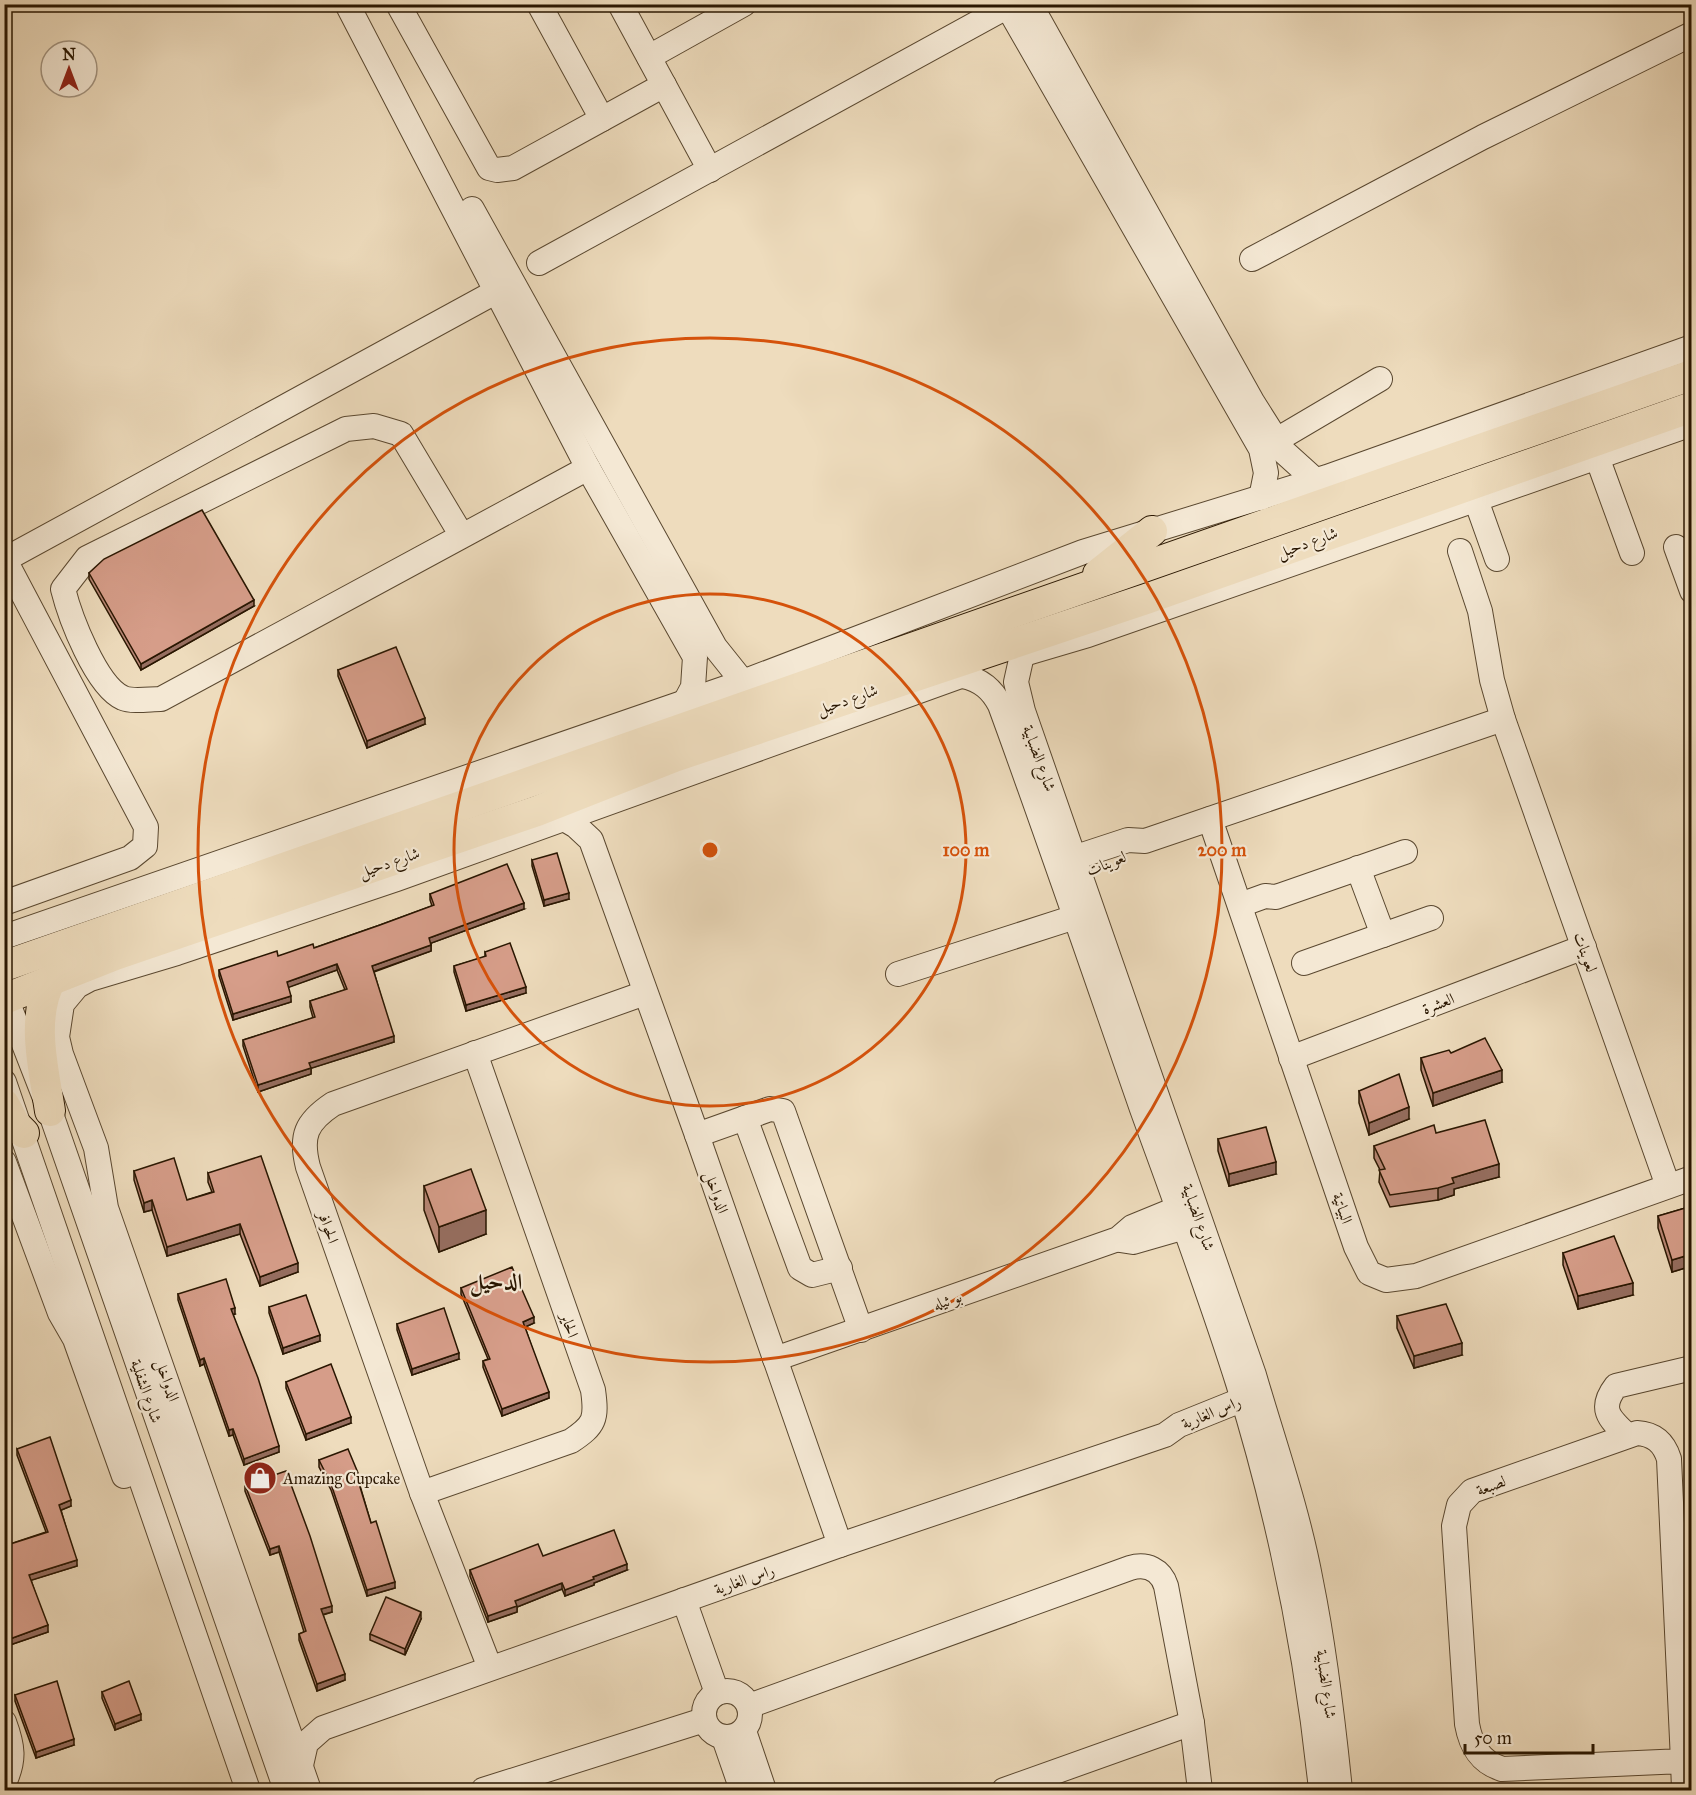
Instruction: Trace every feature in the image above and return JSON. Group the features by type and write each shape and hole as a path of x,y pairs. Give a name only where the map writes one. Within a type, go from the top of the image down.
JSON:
{"main road":[{"name":"شارع دحيل","path":"4,966 1692,375"},
{"name":"شارع دحيل","path":"5,997 115,955 270,902 550,815 674,757 1118,608 1692,407"},
{"path":"1079,588 1152,531"},
{"path":"1088,635 1118,608"},
{"path":"620,799 674,757"},
{"path":"270,902 397,879"},
{"path":"115,955 177,953"},
{"path":"50,1111 40,1028 43,1000 51,980"},
{"path":"4,1104 15,1124 24,1133"}],"street":[{"path":"347,4 588,468 705,652 743,682"},
{"path":"360,4 705,652 693,687 685,702"},
{"path":"398,4 489,168 497,170 513,168 664,85"},
{"path":"539,4 602,119"},
{"path":"620,4 710,170"},
{"path":"649,57 744,4"},
{"path":"539,263 1014,5 1269,445 1315,480"},
{"path":"1252,259 1483,137 1692,34"},
{"path":"4,903 130,858 145,846 146,827 5,560 497,291"},
{"path":"4,937 743,682 1049,564 1315,480 1692,347"},
{"path":"1269,445 1380,379"},
{"name":"شارع دحيل","path":"90,979 177,953 397,879 550,815 620,799 1022,655 1088,635 1692,424"},
{"path":"462,536 401,434 374,426 346,429 87,558 63,589 74,624 111,691 125,699 160,699 588,468"},
{"path":"1261,498 1269,445"},
{"path":"1597,457 1632,553"},
{"path":"1476,500 1497,559"},
{"path":"1676,547 1692,591"},
{"name":"لعوينات","path":"1460,551 1480,611 1492,680 1503,719 1668,1186"},
{"name":"شارع الضبابية","path":"1022,655 1016,673 1018,692 1069,869 1254,1406 1287,1483 1311,1581 1328,1680 1340,1791"},
{"name":"شارع الضبابية","path":"963,676 981,682 996,697 1069,869 1075,917 1189,1215"},
{"name":"لعوينات","path":"1069,869 1133,852 1145,841 1503,719"},
{"path":"591,840 594,824 620,799"},
{"path":"550,815 581,830 591,840"},
{"name":"البياتية","path":"1210,819 1356,1247 1369,1273 1376,1278 1400,1280 1416,1276 1692,1178"},
{"name":"الدواخل","path":"591,840 840,1545"},
{"path":"1241,910 1265,906 1276,897 1405,852"},
{"path":"1358,868 1383,935"},
{"path":"898,974 1075,917"},
{"path":"1304,963 1431,918"},
{"name":"العشرة","path":"1291,1058 1584,947"},
{"name":"الدواخل","path":"90,979 76,986 66,997 60,1011 57,1037 61,1054 94,1142 110,1219 207,1492 309,1791"},
{"name":"الحوافر","path":"490,1668 422,1493 303,1149 306,1131 316,1115 333,1104 645,993"},
{"name":"شارع الشفلية","path":"5,997 50,1111 286,1791"},
{"name":"الحاير","path":"422,1493 571,1441 590,1427 595,1418 593,1390 475,1053"},
{"name":"شارع الشفلية","path":"4,1082 62,1243 248,1791"},
{"path":"697,1135 775,1108 786,1115 861,1330"},
{"path":"745,1118 800,1268 812,1275 840,1268"},
{"path":"64,1154 102,1185"},
{"name":"شارع الشفلية","path":"4,1162 10,1194 60,1313 75,1339 188,1657 198,1672 211,1683"},
{"name":"بو ثيله","path":"775,1359 1118,1239 1128,1229 1189,1215"},
{"path":"62,1243 75,1339"},
{"path":"1627,1435 1611,1421 1608,1410 1607,1398 1616,1386 1692,1368"},
{"name":"شارع الضبابية","path":"1254,1406 1267,1489 1310,1687 1321,1791"},
{"name":"راس الغارية","path":"323,1728 840,1545 1166,1435 1178,1436 1254,1406"},
{"name":"لصبعة","path":"1683,1761 1502,1769 1484,1761 1474,1749 1468,1732 1454,1526 1459,1505 1472,1491 1627,1435 1644,1433 1653,1437 1666,1449 1669,1459 1683,1761 1684,1791"},
{"path":"749,1706 1130,1568 1143,1566 1161,1574 1166,1586 1192,1723 1200,1791"},
{"path":"684,1600 717,1693"},
{"path":"736,1692 749,1706 750,1719 734,1734 711,1732 704,1720 705,1704 717,1693 736,1692"},
{"path":"284,1716 298,1725 323,1728"},
{"path":"483,1791 704,1720"},
{"path":"4,1722 13,1746 12,1766 4,1783"},
{"path":"1004,1791 1192,1723"},
{"path":"301,1765 306,1743 323,1728"},
{"path":"734,1734 742,1791"},
{"path":"734,1734 765,1791"},
{"path":"231,1742 242,1791"}],"building":[{"path":"202,510 254,600 141,664 89,573 104,559"},
{"path":"396,647 425,718 367,741 338,670"},
{"path":"557,853 569,893 544,900 532,860"},
{"path":"507,864 524,903 429,938 431,945 372,966 394,1036 309,1063 311,1068 258,1085 243,1040 315,1017 310,1001 347,989 337,964 287,982 291,996 233,1014 219,970 277,951 278,956 313,944 314,948 380,925 434,905 430,894"},
{"path":"510,943 526,987 466,1005 454,966 486,956 485,952"},
{"path":"1485,1038 1502,1070 1433,1093 1421,1058 1449,1050 1451,1053"},
{"path":"1399,1074 1409,1107 1369,1123 1359,1091"},
{"path":"1485,1120 1499,1164 1452,1178 1454,1183 1438,1188 1390,1195 1379,1170 1385,1169 1374,1146 1434,1125 1436,1133"},
{"path":"1266,1127 1276,1162 1229,1174 1218,1139"},
{"path":"261,1156 298,1263 260,1277 240,1224 167,1247 152,1200 144,1203 134,1171 174,1158 187,1200 214,1192 208,1173"},
{"path":"471,1169 486,1210 439,1227 424,1186"},
{"path":"1692,1206 1692,1254 1672,1260 1658,1216"},
{"path":"1614,1236 1633,1283 1578,1296 1563,1253"},
{"path":"512,1267 534,1317 523,1322 549,1392 502,1409 483,1361 490,1359 461,1288"},
{"path":"226,1279 235,1308 231,1309 258,1378 279,1446 244,1459 233,1429 229,1430 204,1358 200,1360 178,1294"},
{"path":"306,1295 320,1335 283,1348 269,1307"},
{"path":"1446,1304 1462,1343 1414,1356 1397,1316"},
{"path":"444,1308 459,1353 412,1369 397,1324"},
{"path":"331,1364 351,1417 306,1434 286,1382"},
{"path":"50,1437 71,1500 59,1505 77,1560 29,1575 48,1625 7,1640 4,1632 4,1546 48,1532 17,1449"},
{"path":"348,1449 358,1473 356,1474 371,1523 376,1521 395,1582 367,1590 331,1484 319,1460"},
{"path":"286,1471 332,1606 321,1609 345,1674 317,1684 299,1634 306,1631 279,1546 270,1549 245,1485"},
{"path":"614,1530 627,1564 565,1590 562,1583 515,1601 517,1606 488,1616 470,1570 538,1544 543,1556"},
{"path":"386,1597 421,1612 405,1649 370,1634"},
{"path":"57,1681 74,1739 36,1752 15,1695"},
{"path":"129,1681 141,1714 115,1724 102,1692"}],"place":[{"name":"Amazing Cupcake","path":"260,1478"}],"district":[{"name":"الدحيل","path":"496,1281"}]}
